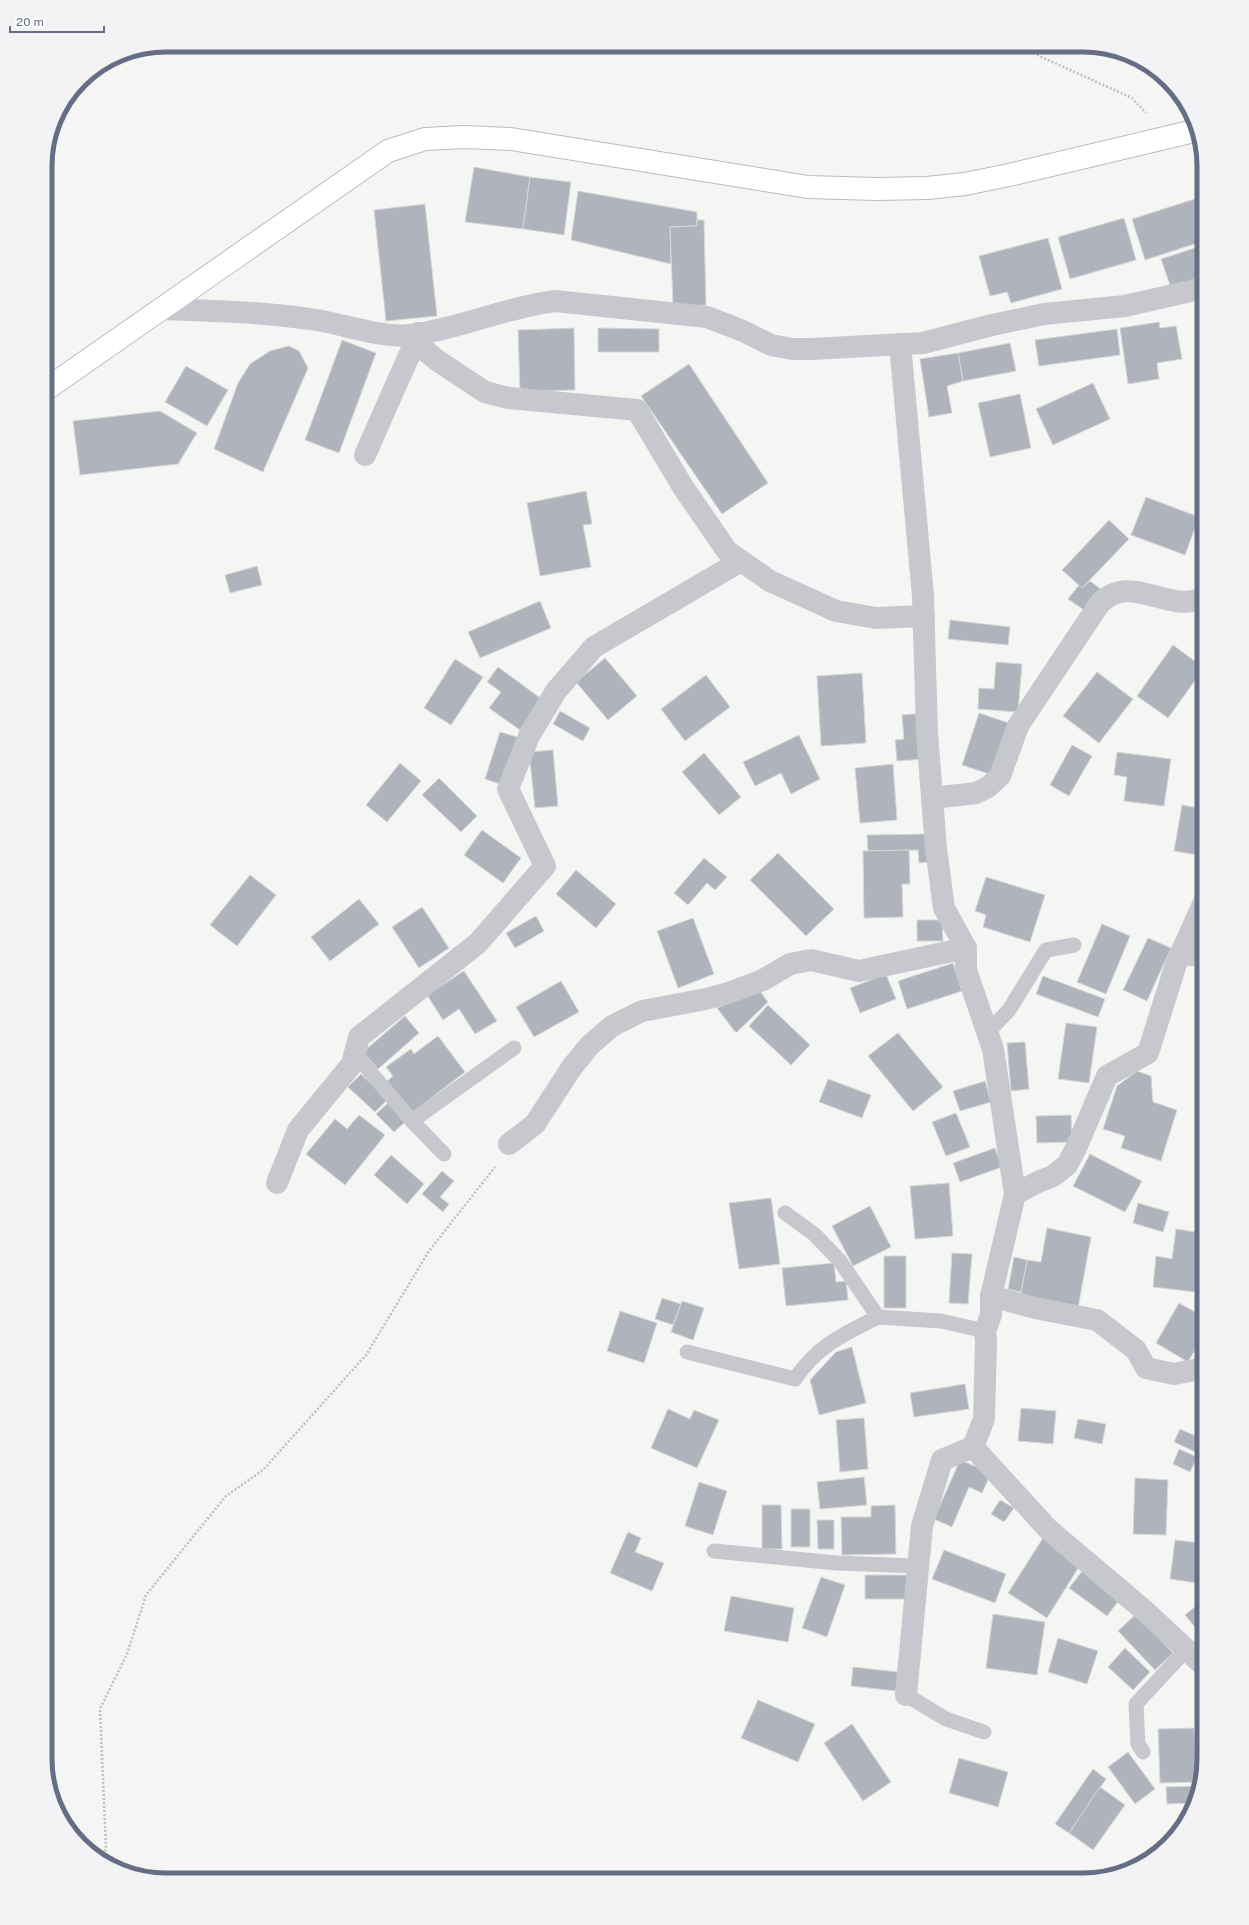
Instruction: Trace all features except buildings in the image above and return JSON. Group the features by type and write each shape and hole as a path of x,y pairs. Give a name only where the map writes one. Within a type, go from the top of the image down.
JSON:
{"street":[{"path":"52,385 388,151 425,139 464,137 511,139 808,187 876,189 927,188 965,184 1010,175 1191,132"},
{"path":"163,309 259,313 317,320 382,333 409,335 458,326 533,304 555,301 707,317 743,331 770,345 792,349 923,342 1044,314 1125,306 1197,290"},
{"path":"365,455 419,333"},
{"path":"419,333 421,347 438,361 485,392 509,398 637,410 683,487 727,551 770,581 836,611 876,618 924,616"},
{"path":"900,344 924,616 927,733 932,798 944,908 966,948 966,970 993,1049 1015,1194 991,1296 991,1315 985,1331 984,1419 973,1447 942,1460 922,1526 917,1566 906,1695"},
{"path":"277,1183 298,1130 352,1064 359,1037 478,943 545,866 508,789 529,736 556,691 594,647 741,561"},
{"path":"932,798 976,793 988,787 1000,776 1018,726 1100,603 1109,595 1120,591 1130,590 1177,602 1197,601"},
{"path":"1015,1194 1053,1176 1067,1165 1076,1148 1107,1076 1148,1053 1180,954 1197,917"},
{"path":"509,1144 534,1124 572,1067 590,1046 612,1026 642,1011 706,999 728,993 763,980 790,964 811,960 859,971 966,948"},
{"path":"1180,954 1197,955"},
{"path":"991,1296 1035,1308 1097,1320 1136,1350 1146,1368 1174,1374 1197,1369"},
{"path":"973,1447 1048,1529 1145,1611 1197,1660"}],"lane":[{"path":"987,1032 1009,1010 1046,950 1074,945"},
{"path":"412,1121 514,1048"},
{"path":"355,1054 412,1121 444,1154"},
{"path":"785,1213 814,1234 840,1261 878,1317"},
{"path":"687,1352 795,1378 806,1362 835,1339 878,1317 941,1321 985,1331"},
{"path":"714,1550 837,1564 917,1566"},
{"path":"1143,1752 1138,1744 1136,1704 1186,1650"},
{"path":"906,1695 946,1719 984,1732"}],"path":[{"path":"1030,52 1132,98 1169,137"},
{"path":"103,1854 106,1849 100,1709 127,1654 146,1595 226,1496 263,1470 366,1355 429,1251 494,1168 509,1144"}]}
